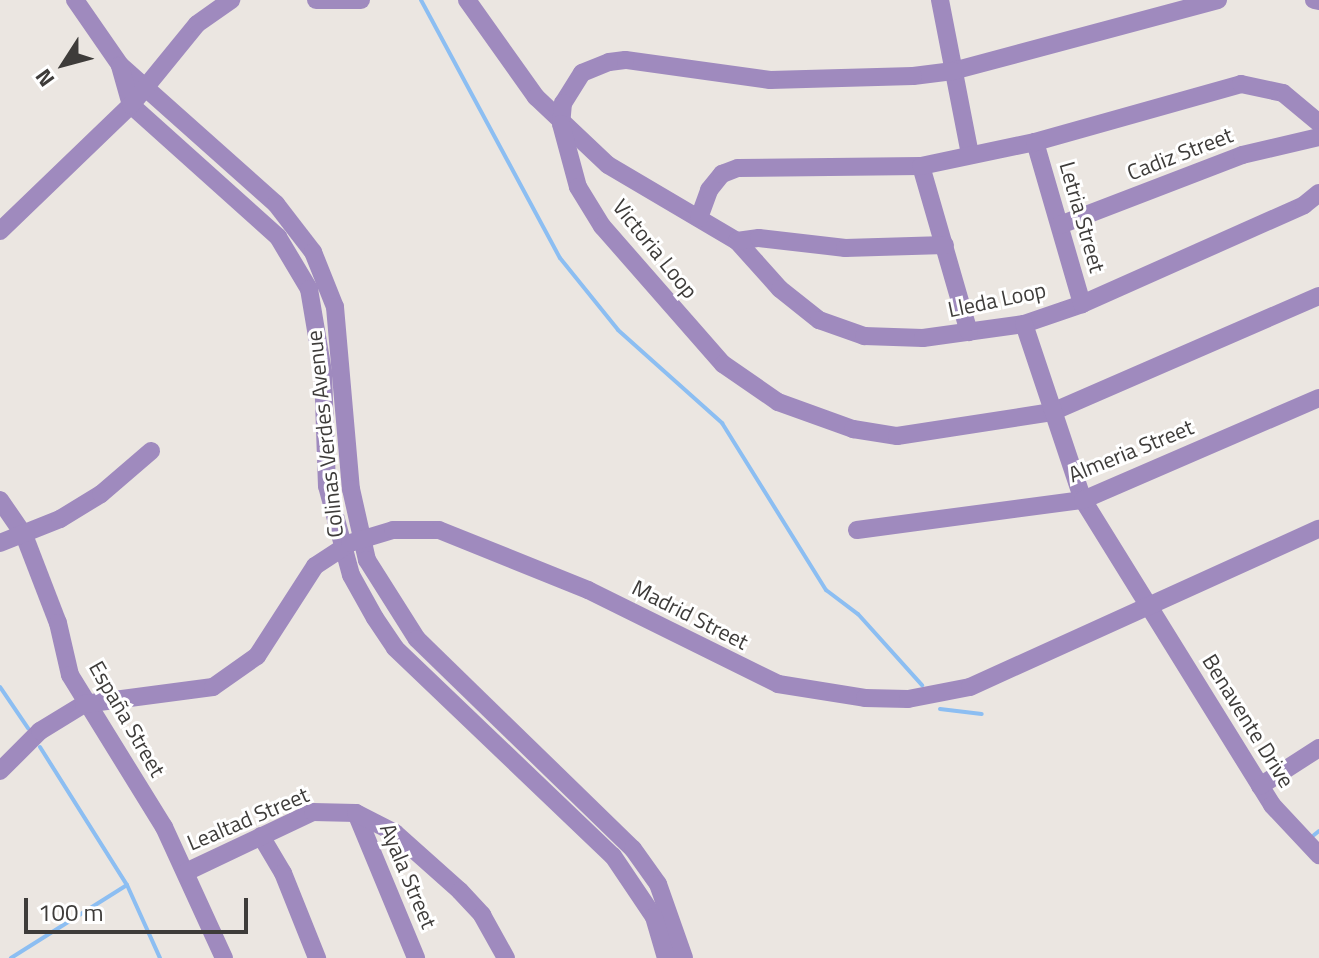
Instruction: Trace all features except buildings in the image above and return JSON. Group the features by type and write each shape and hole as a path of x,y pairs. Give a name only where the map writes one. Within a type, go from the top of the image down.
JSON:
{"street":[{"name":"Colinas Verdes Avenue","path":"75,0 120,65 276,204 299,231 326,279 340,345 359,539 392,606 417,639 633,849 658,884 684,958"},
{"path":"0,231 131,105 197,24 231,0"},
{"path":"316,0 361,0"},
{"path":"467,0 561,124"},
{"path":"940,0 970,154"},
{"path":"561,124 563,103 582,73 625,60 770,80 953,71 1218,0"},
{"name":"Colinas Verdes Avenue","path":"120,65 131,105 278,237 309,289 323,372 327,486 351,575 395,648 631,878 654,917 666,958"},
{"path":"699,218 709,190 722,174 738,168 921,166 1035,142 1252,83 1283,93 1319,123"},
{"name":"Lleda Loop","path":"561,124 608,165 737,241 780,289 819,320 864,336 923,338 1024,324 1082,304 1304,205 1319,193"},
{"name":"Victoria Loop","path":"561,124 578,187 602,226 723,364 752,387 823,421 897,436 1052,412 1319,296"},
{"name":"Cadiz Street","path":"1060,225 1242,155 1319,137"},
{"name":"Letria Street","path":"1035,142 1082,304"},
{"path":"921,166 969,332"},
{"path":"737,241 759,238 845,248 945,245"},
{"name":"Benavente Drive","path":"1024,324 1083,500 1260,786 1319,855"},
{"name":"Almeria Street","path":"857,530 1083,500 1319,398"},
{"path":"0,543 24,535 101,494 151,451"},
{"name":"España Street","path":"0,500 24,535 84,704 164,827 224,958"},
{"name":"Madrid Street","path":"84,704 213,687 257,656 301,582 342,548 359,539 393,530 439,530 588,590 778,684 865,698 908,699 970,687 1319,529"},
{"path":"0,771 34,737 84,704"},
{"path":"1260,786 1319,748"},
{"name":"Lealtad Street","path":"186,872 313,812 356,813 395,833 460,891 482,915 506,958"},
{"name":"Ayala Street","path":"356,813 416,958"},
{"path":"261,836 283,873 317,958"}],"waterway":[{"path":"421,0 560,258 618,330 722,423 826,590 858,614 922,685"},
{"path":"0,687 28,728"},
{"path":"940,709 982,714"},
{"path":"40,747 127,885 160,958"},
{"path":"1314,835 1319,831"},
{"path":"11,958 127,885"}]}
